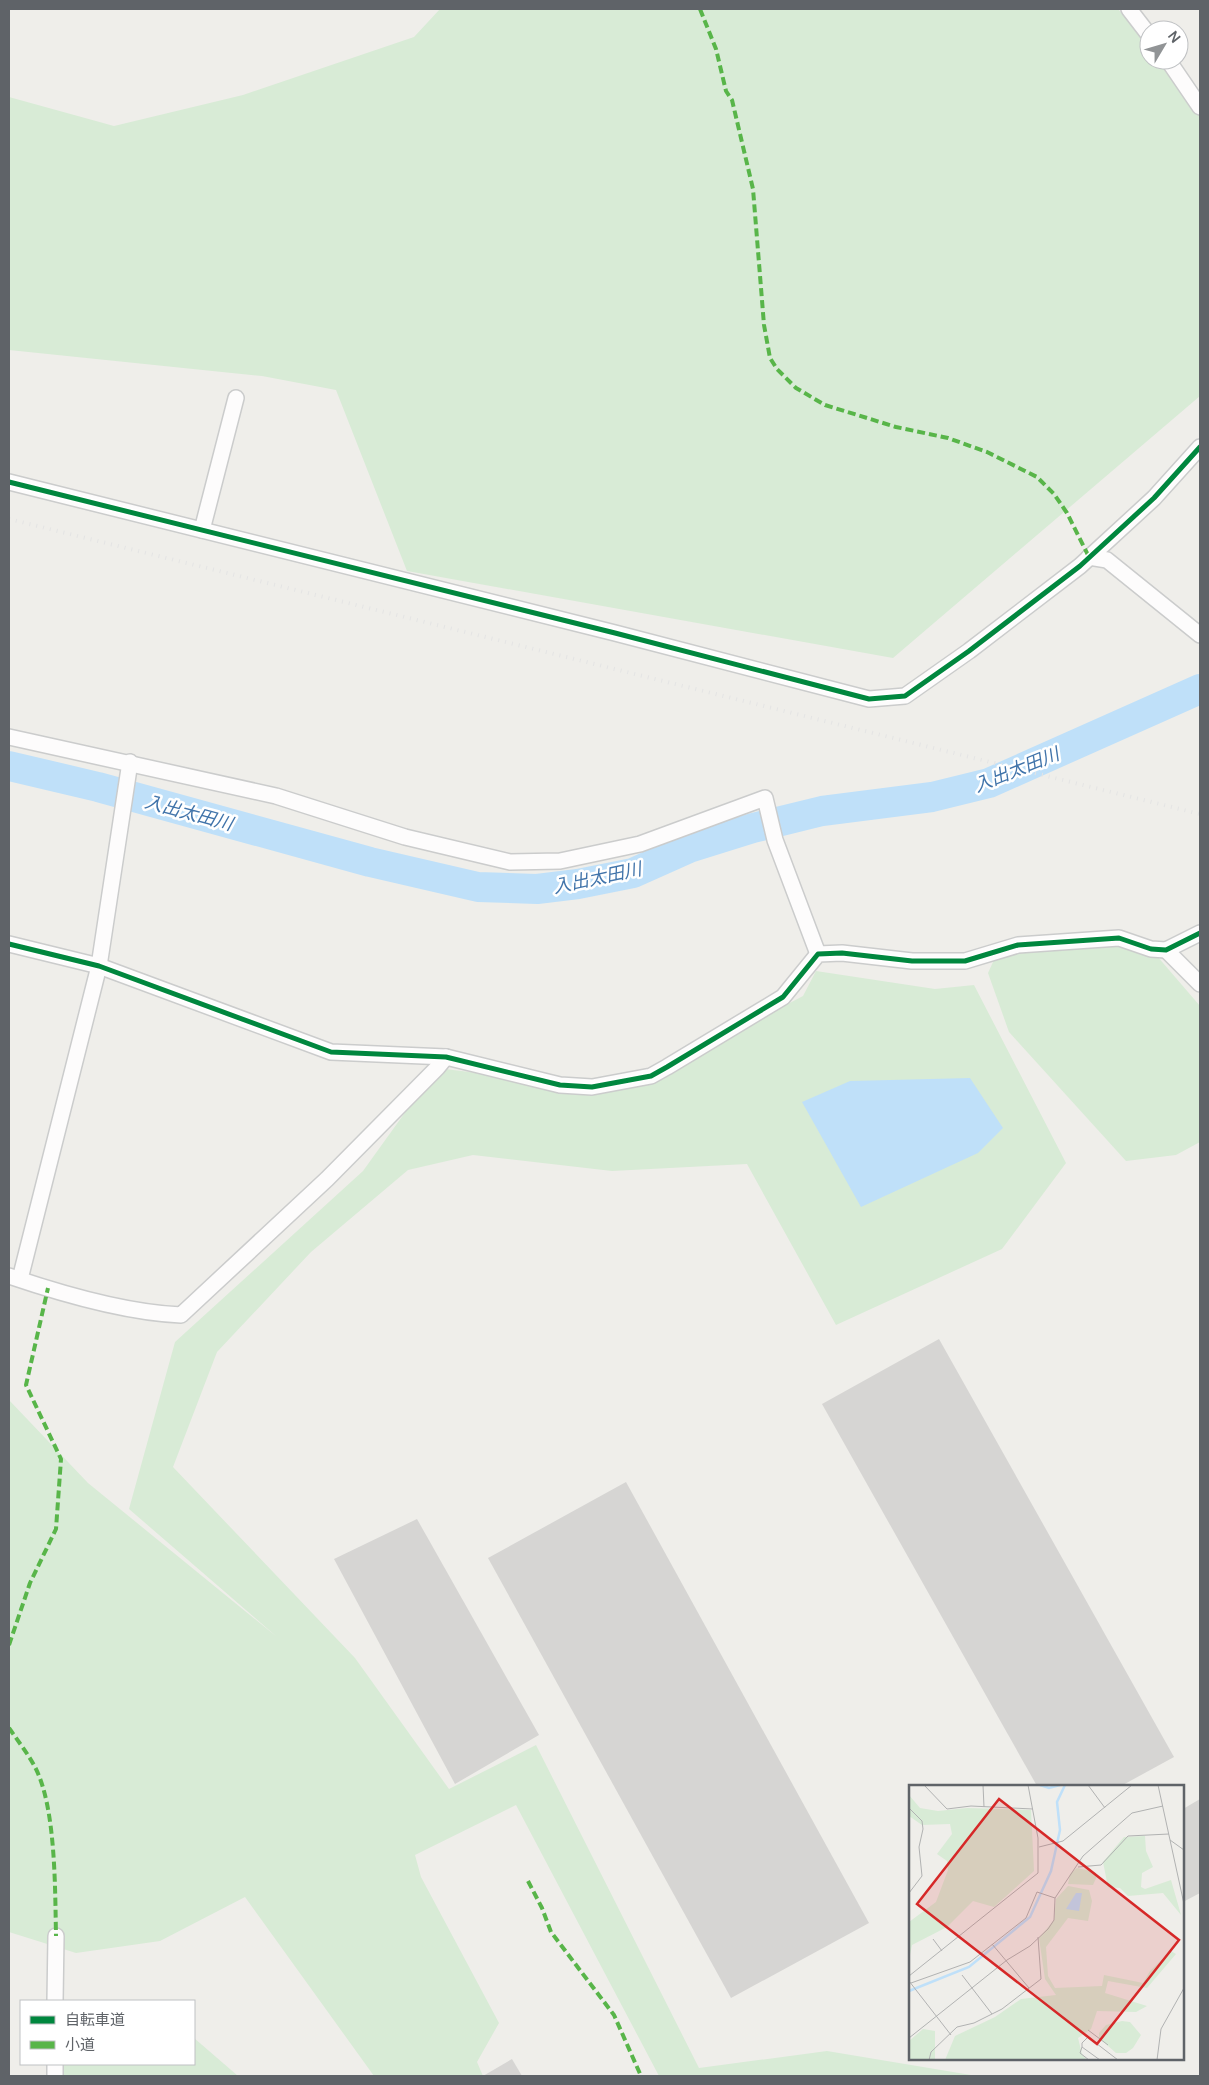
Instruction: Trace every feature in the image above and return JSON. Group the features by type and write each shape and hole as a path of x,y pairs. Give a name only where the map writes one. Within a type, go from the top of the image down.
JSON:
{"street":[{"path":"1129,9 1139,22"},
{"path":"1175,70 1200,107"},
{"path":"202,530 236,398"},
{"path":"9,482 869,699 905,696 969,651 1089,557 1154,498 1200,447"},
{"path":"1089,557 1107,560 1200,635"},
{"path":"9,737 130,762 276,796 405,837 510,862 560,861 640,844 764,798 775,840 818,954"},
{"path":"130,762 99,966 14,1278 157,1314 181,1315 328,1179 446,1057"},
{"path":"9,944 99,966 331,1052 446,1057 560,1085 592,1087 650,1076 783,997 818,954 842,953 912,961 965,961 1018,945 1119,938 1151,949 1166,950 1200,933"},
{"path":"1166,950 1200,984"},
{"path":"55,2000 56,1936"}],"green space":[{"path":"440,9 1118,9 1139,35 1139,70 1167,70 1200,112 1200,396 893,658 407,571 336,390 262,376 9,350 9,97 114,126 243,95 414,37"},
{"path":"1070,935 1151,949 1200,1006 1200,1142 1176,1155 1126,1161 1009,1032 988,973 998,951"},
{"path":"816,971 935,989 974,985 1066,1163 1002,1249 836,1325 747,1164 612,1171 473,1155 408,1170 311,1252 217,1352 173,1467 355,1658 449,1789 536,1745 699,2068 827,2051 977,2076 659,2076 516,1805 415,1855 421,1877 499,2023 477,2062 483,2076 374,2076 245,1897 160,1941 76,1953 9,1932 9,1400 88,1483 277,1637 129,1509 175,1342 363,1171 437,1068 592,1087 667,1067 803,996"},
{"path":"195,2039 238,2076 56,2076 57,2065 195,2065"}],"water":[{"path":"970,1078 1003,1128 978,1153 861,1207 802,1102 850,1081"}],"building":[{"path":"939,1339 1174,1757 1123,1785 1036,1785 822,1404"},
{"path":"626,1482 869,1923 731,1998 488,1558"},
{"path":"417,1519 539,1735 455,1784 334,1559"},
{"path":"1200,1799 1200,1893 1184,1901 1184,1808"},
{"path":"512,2059 522,2076 483,2076"}],"waterway":[{"name":"入出太田川","path":"9,766 98,787 370,862 478,887 537,889 578,884 633,873 689,848 753,828 822,811 932,797 989,783 1200,689"}],"railway":[{"path":"9,519 1200,814"}],"marked path":[{"path":"700,9 716,49 726,91 732,100 753,189 764,325 770,358 777,369 796,388 825,405 896,427 948,438 987,452 1037,477 1054,494 1067,513 1089,557"},
{"path":"9,1645 30,1583 56,1529 61,1459 26,1385 48,1288"},
{"path":"9,1728 27,1753 43,1786 51,1828 53,1851 56,1936"},
{"path":"528,1881 542,1908 551,1932 614,2015 641,2076"}],"cycle path":[{"path":"9,482 615,633 869,699 905,696 969,651 1080,566 1154,498 1200,447"},
{"path":"9,944 99,966 331,1052 446,1057 560,1085 592,1087 651,1076 667,1067 783,997 818,954 842,953 912,961 965,961 1018,945 1119,938 1151,949 1166,950 1200,933"}]}
